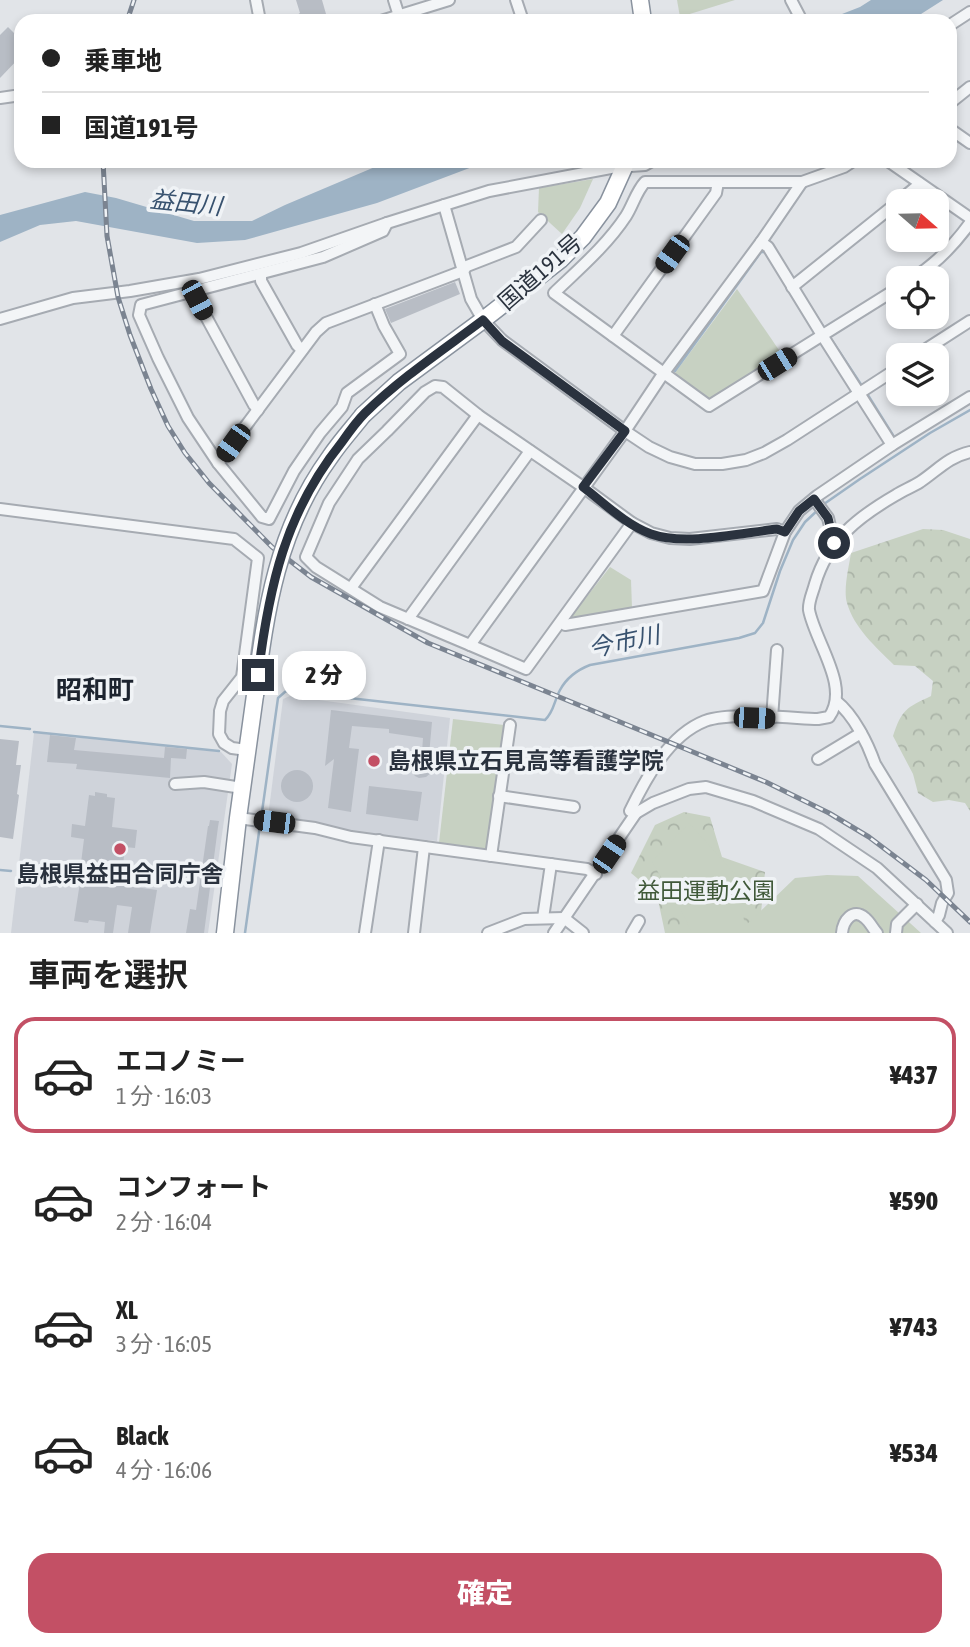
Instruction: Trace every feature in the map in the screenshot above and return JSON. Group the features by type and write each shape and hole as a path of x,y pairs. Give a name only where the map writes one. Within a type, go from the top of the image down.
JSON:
{"highway":[{"name":"国道191号","path":"225,933 263,634 273,582 286,539 303,502 329,458 363,415 399,382 560,260 583,237 608,203 624,168"}],"street":[{"path":"405,14 449,0"},
{"path":"0,319 73,298 212,276 300,253 489,191 602,168"},
{"path":"841,168 802,182 645,182 626,216 596,253 554,293 709,406 886,295"},
{"path":"898,168 970,221 952,246 930,266"},
{"path":"613,336 716,193 718,182"},
{"path":"470,645 802,182"},
{"path":"914,189 919,183"},
{"path":"444,205 471,299 483,320 502,341 625,431 670,457 695,464 722,464 746,460 787,440 886,376"},
{"path":"792,287 886,212"},
{"path":"218,463 302,350 326,323 463,271 467,266 516,247 541,220"},
{"path":"375,304 400,354 347,393 342,407 294,471 269,519 262,517 218,463 188,418 139,315 141,305 323,257 383,231 387,223"},
{"path":"761,242 768,247 892,445"},
{"path":"261,275 261,281 273,303 302,350"},
{"path":"194,292 257,410"},
{"path":"936,343 970,321"},
{"path":"632,523 526,669 380,607 316,567 306,557 329,503 358,459 425,392 435,386 443,387 478,415 632,523 651,533 690,539 777,529 785,532"},
{"path":"561,622 565,625 763,591 785,532 799,511 892,445 970,397"},
{"path":"351,589 478,415"},
{"path":"408,619 530,451"},
{"path":"636,813 630,811 640,789 658,763 687,732 704,722 736,717 818,719 829,716 835,709 837,691 808,608 818,573 829,551 839,537 855,523 920,482 953,457 970,452"},
{"path":"815,500 826,516 834,543"},
{"path":"0,509 234,539 258,558 242,677 223,701 220,711 219,734 224,743 232,748 247,750"},
{"path":"772,718 777,650"},
{"path":"836,701 844,707 861,733 875,764 946,880 948,893 935,922"},
{"path":"491,856 510,725"},
{"path":"818,759 861,733"},
{"path":"175,784 204,782 242,788"},
{"path":"554,933 636,813 653,803 690,789 706,788 744,798 819,829 877,868 947,933"},
{"path":"499,796 574,807"},
{"path":"238,818 315,828 351,837 587,869 596,874"},
{"path":"365,933 379,841"},
{"path":"414,933 424,847"},
{"path":"542,918 551,864"},
{"path":"896,933 897,924 917,904"},
{"path":"842,933 843,923 849,916 857,914 864,917 877,933"},
{"path":"488,933 524,919 542,918 565,918 583,933"},
{"path":"632,933 639,921"}],"shaded area":[{"path":"290,696 450,718 437,841 351,833 268,817 283,699"},
{"name":"島根県益田合同庁舎","path":"34,733 221,752 232,764 208,933 11,933"}],"green space":[{"path":"677,0 735,0 690,14 679,14"},
{"path":"593,179 580,208 562,234 538,212 539,188"},
{"path":"737,289 781,353 710,400 675,373"},
{"path":"923,529 943,530 970,539 970,811 965,803 949,800 933,802 918,793 913,774 893,736 906,710 931,696 933,681 915,666 894,665 860,629 850,612 846,598 851,553"},
{"path":"610,567 631,580 632,608 570,618"},
{"path":"453,719 504,725 489,849 439,843"},
{"path":"684,812 710,817 722,857 765,872 759,933 665,933 657,895 631,873 655,825"},
{"name":"益田運動公園","path":"689,823 736,875 745,926 795,878 858,876 921,933 692,933 652,862"}],"water":[{"path":"871,0 943,0 921,14 842,14"},
{"name":"益田川","path":"372,168 470,168 377,203 245,240 197,243 76,221 40,225 0,242 0,215 85,192 116,198 194,221 252,221"}],"building":[{"path":"296,0 322,0 326,14 298,14"},
{"path":"8,27 14,33 14,63 0,78 0,35"},
{"path":"455,282 460,294 391,323 385,309"},
{"path":"331,710 432,722 429,755 433,763 432,772 419,778 409,769 412,758 422,752 423,738 389,733 389,729 352,726 349,748 359,749 351,812 328,808 334,759 325,766"},
{"path":"50,735 76,738 74,750 164,758 165,747 187,749 186,759 171,758 170,778 76,769 77,764 47,762"},
{"path":"0,739 19,741 16,765 21,765 13,839 0,837"},
{"path":"297,770 308,775 313,786 308,797 297,802 286,797 281,786 286,775"},
{"path":"369,786 422,792 418,821 366,814"},
{"path":"95,792 115,798 112,827 137,830 135,848 125,847 123,865 99,865 97,882 157,890 150,933 128,933 132,907 117,905 113,933 104,933 105,922 74,921 84,839 71,837 72,824 85,826 89,795 95,796"},
{"path":"210,820 219,821 204,933 186,933 190,909 196,910"}],"waterway":[{"path":"675,371 761,252 766,252"},
{"path":"805,298 826,331"},
{"path":"829,336 862,386"},
{"path":"866,392 896,440"},
{"name":"今市川","path":"824,504 930,433 970,410"},
{"name":"今市川","path":"261,819 278,698 286,691 545,720 566,681 590,665 755,633 763,623 793,540 805,522 819,509"},
{"path":"0,726 30,729"},
{"path":"34,732 219,751"},
{"name":"今市川","path":"245,933 260,825"},
{"path":"0,870 11,871"}],"railway":[{"path":"129,14 134,0"},
{"path":"103,168 107,236 118,297 151,389 168,426 185,453 209,483 272,547 311,577 428,643 766,782 829,813 869,837 926,880 970,922"}],"place":[{"name":"島根県立石見高等看護学院","path":"374,761"},
{"name":"島根県益田合同庁舎","path":"120,849"}],"district":[{"name":"昭和町","path":"95,690"}],"route":[{"path":"258,675 273,582 286,539 303,502 329,458 363,415 399,382 483,320 502,341 625,431 583,487 632,523 651,533 670,538 690,539 777,529 785,532 799,511 814,499 828,518 834,543"}]}
